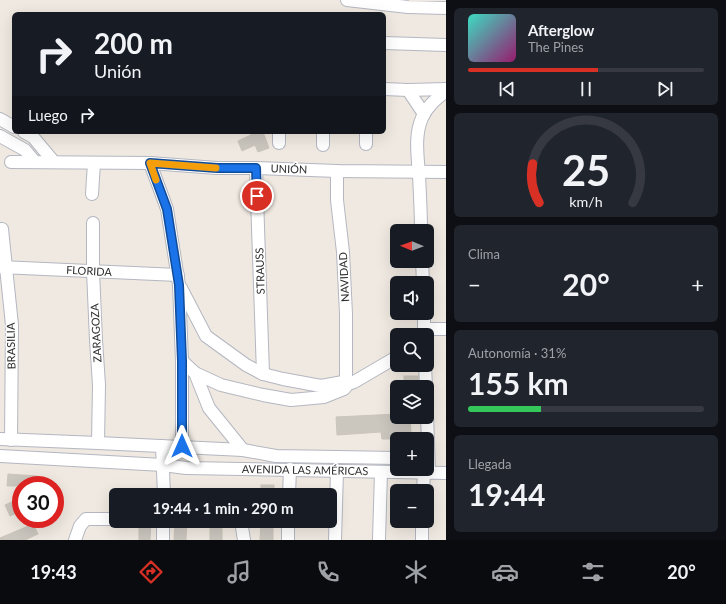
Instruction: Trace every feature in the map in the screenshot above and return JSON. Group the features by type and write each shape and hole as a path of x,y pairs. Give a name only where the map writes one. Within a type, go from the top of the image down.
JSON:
{"street":[{"path":"347,0 408,7 446,8"},
{"path":"386,43 446,44"},
{"path":"386,89 445,94"},
{"path":"408,90 424,114"},
{"path":"421,224 417,140 419,126 430,105 445,94"},
{"path":"0,119 12,126"},
{"path":"25,150 29,134"},
{"path":"29,134 54,162"},
{"path":"323,134 323,145"},
{"path":"0,136 25,150 35,162"},
{"name":"UNIÓN","path":"11,162 150,163 217,168 446,172"},
{"path":"92,194 94,162"},
{"path":"150,163 167,209 179,280 182,361 182,446"},
{"name":"STRAUSS","path":"256,168 263,374"},
{"name":"NAVIDAD","path":"337,171 337,200 343,252 346,314 346,379 348,384"},
{"name":"ZARAGOZA","path":"93,224 93,271 99,385 98,443"},
{"name":"BRASILIA","path":"2,229 3,267 12,325 6,440"},
{"name":"FLORIDA","path":"3,267 93,271 179,280"},
{"path":"179,280 206,336 246,365 263,374 283,379 321,386 343,382 348,384"},
{"path":"434,331 446,329"},
{"path":"182,361 195,373 221,385 291,400 324,397 344,389 348,384 390,361"},
{"path":"195,373 209,408 243,450"},
{"name":"AVENIDA LAS AMÉRICAS","path":"6,440 182,446 243,450 276,456 390,458"},
{"path":"162,446 164,488"},
{"name":"AVENIDA LAS AMÉRICAS","path":"0,456 163,465 186,468 390,472"},
{"path":"289,488 290,470"},
{"path":"335,540 337,471"},
{"path":"379,540 381,472"},
{"name":"AVENIDA LAS AMÉRICAS","path":"434,473 446,474"},
{"path":"75,540 80,526 86,519 109,519"},
{"path":"163,540 164,528"},
{"path":"242,528 244,540"},
{"path":"288,528 288,540"},
{"path":"422,528 422,540"}],"building":[{"path":"264,134 269,148 258,152 255,145 242,151 238,141 251,135"},
{"path":"404,376 418,376 418,380 404,380"},
{"path":"390,414 390,424 410,424 411,432 390,432 390,439 382,439 381,432 337,435 336,417"},
{"path":"8,474 37,476 12,476 12,486 7,486"},
{"path":"261,485 274,485 274,488 261,488"},
{"path":"12,502 12,515 10,516 5,505"},
{"path":"24,528 35,528 38,534 25,540 0,540 0,538"},
{"path":"139,528 151,528 150,540 139,540"},
{"path":"175,528 187,528 186,540 174,540"},
{"path":"210,528 222,528 222,540 210,540"},
{"path":"261,528 273,528 273,540 260,540"}],"slow traffic":[{"path":"156,180 150,163 216,168"}],"route":[{"path":"182,446 182,361 178,275 167,209 150,163 217,168 256,168 257,196"}]}
